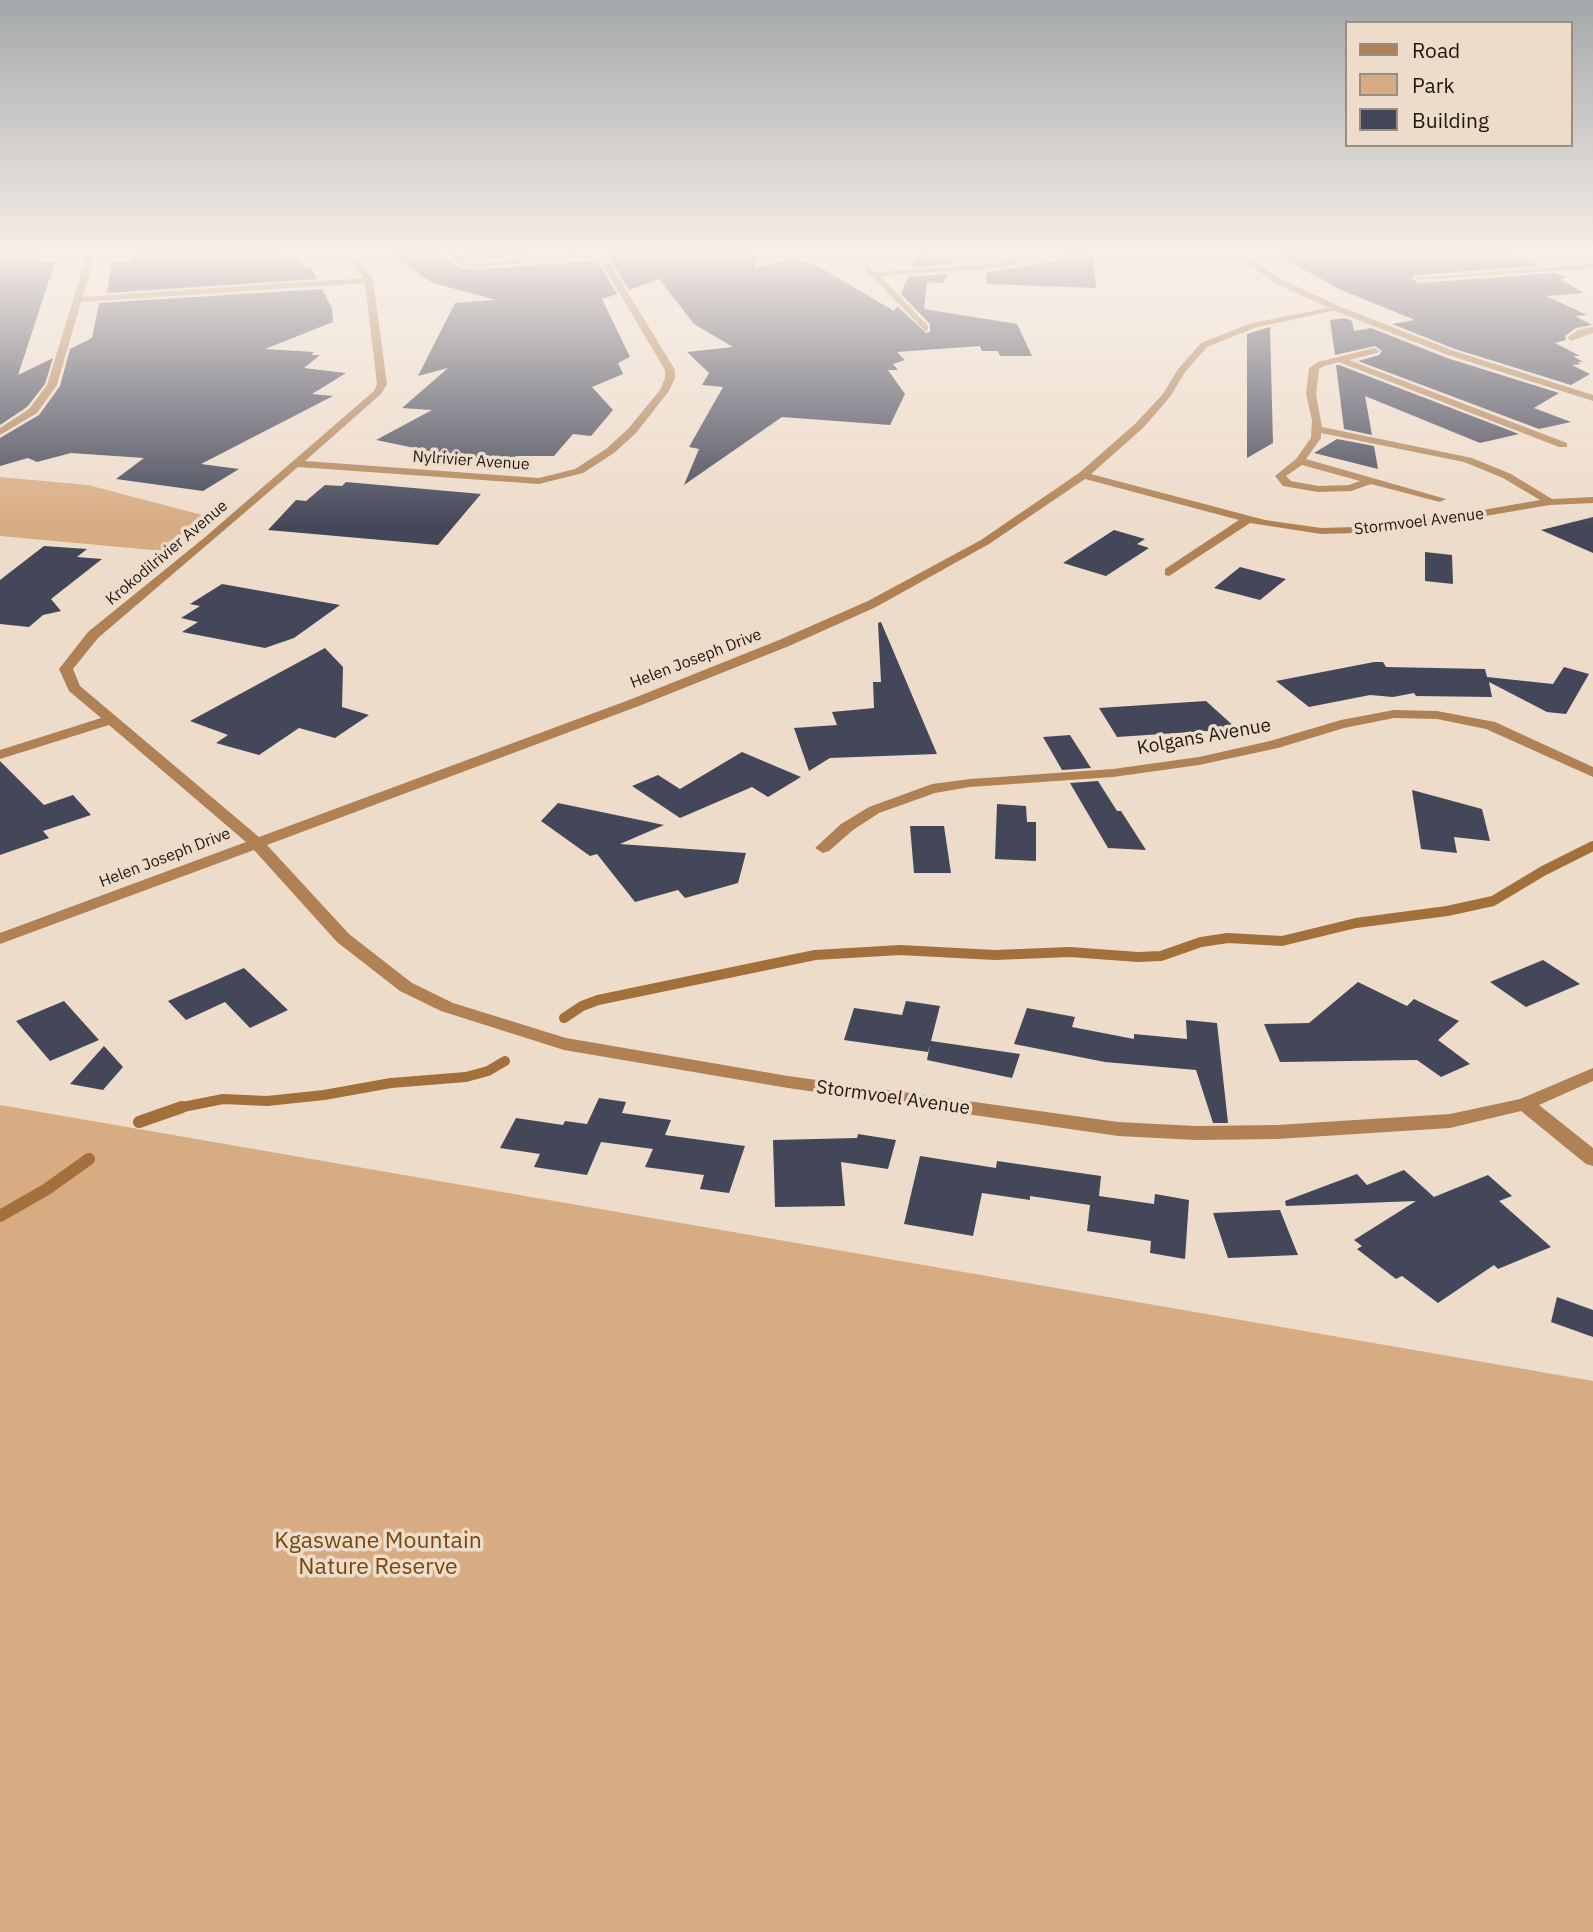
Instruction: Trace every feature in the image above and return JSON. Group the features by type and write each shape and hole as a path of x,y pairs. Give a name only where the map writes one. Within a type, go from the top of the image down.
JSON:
{"street":[{"path":"0,432 33,411 46,398 65,345"},
{"name":"Krokodilrivier Avenue","path":"256,843 74,688 66,669 71,659 93,635 371,400 382,383 377,345"},
{"name":"Nylrivier Avenue","path":"296,464 539,481 579,471 610,451 632,431 664,391 670,378 670,370 655,345"},
{"name":"Helen Joseph Drive","path":"0,939 634,703 797,638 872,604 937,570 1033,512 1083,475 1139,426 1167,395 1181,371 1204,345"},
{"path":"1431,345 1593,398"},
{"path":"1371,480 1351,488 1335,489 1299,487 1281,480 1280,476 1283,471 1300,461 1313,445 1318,429 1311,394 1312,373 1321,364 1374,351"},
{"path":"1339,359 1563,445"},
{"path":"1318,429 1468,460 1507,476 1550,502"},
{"path":"1300,461 1440,499"},
{"name":"Stormvoel Avenue","path":"1083,475 1248,519 1293,528 1352,531 1428,524 1550,502 1593,500"},
{"path":"1169,572 1248,519"},
{"name":"Kolgans Avenue","path":"823,848 847,827 874,810 932,789 970,783 1072,777 1199,761 1273,746 1341,724 1394,714 1437,715 1490,725 1593,773"},
{"path":"0,755 113,719"},
{"name":"Stormvoel Avenue","path":"256,843 343,938 406,987 447,1007 564,1044 788,1082 1118,1129 1196,1133 1380,1127 1450,1121 1525,1104 1593,1074"},
{"path":"1525,1104 1593,1159"}],"green space":[{"path":"0,477 88,485 206,516 163,551 0,536"},
{"name":"Kgaswane Mountain Nature Reserve","path":"0,1105 1593,1381 1593,1932 0,1932"}],"building":[{"path":"0,345 28,345 18,375 53,358 45,384 27,407 0,425"},
{"path":"78,345 275,345 265,349 314,352 311,355 320,355 304,368 346,373 312,394 333,396 201,464 239,469 203,491 116,479 144,458 71,453 37,462 28,458 0,466 0,438 39,415 60,386 70,349"},
{"path":"434,345 624,345 630,357 618,363 623,374 592,387 613,410 591,436 573,434 554,456 516,456 506,467 376,440 432,410 402,408 448,368 418,376"},
{"path":"730,345 1027,345 1032,356 1000,356 998,351 982,351 980,346 897,352 905,360 893,364 898,370 888,370 905,394 890,425 782,417 684,485 699,449 689,447 723,387 702,385 709,373 687,352 733,347"},
{"path":"1247,345 1270,345 1273,443 1247,458"},
{"path":"1334,345 1414,345 1559,393 1534,408 1571,422 1539,429 1358,361 1379,355 1382,351 1375,346 1335,355"},
{"path":"1445,345 1559,345 1580,356 1573,356 1583,362 1572,365 1590,374 1571,385"},
{"path":"1336,365 1519,434 1480,443 1365,396 1372,435 1344,429"},
{"path":"1337,439 1374,446 1378,469 1314,453"},
{"path":"346,482 481,494 438,545 268,530 296,500 306,501 325,485 342,486"},
{"path":"1593,517 1593,553 1541,530"},
{"path":"1114,530 1145,539 1137,544 1149,548 1106,576 1063,563"},
{"path":"44,546 87,549 77,557 102,559 51,599 61,611 43,615 29,627 0,624 0,580"},
{"path":"1425,552 1452,555 1453,584 1425,581"},
{"path":"1240,567 1286,579 1260,600 1214,588"},
{"path":"222,584 340,605 294,638 265,648 182,632 198,622 181,618 200,606 190,604"},
{"path":"881,622 937,754 830,758 809,771 794,728 837,725 832,712 874,708 873,682 881,682 878,623"},
{"path":"325,648 343,667 342,707 369,715 335,738 299,728 259,755 216,743 228,735 190,721"},
{"path":"1383,662 1386,667 1485,669 1487,677 1553,684 1564,667 1589,674 1566,714 1547,712 1489,682 1492,697 1416,696 1414,693 1393,697 1370,695 1309,707 1276,681"},
{"path":"1206,701 1237,729 1117,737 1099,708"},
{"path":"1070,735 1091,768 1062,770 1043,737"},
{"path":"742,752 801,777 768,797 752,787 680,818 632,786 658,775 680,789"},
{"path":"0,761 44,805 73,795 91,815 43,831 49,838 0,855"},
{"path":"1098,781 1146,850 1108,848 1070,783"},
{"path":"1412,790 1482,809 1490,841 1454,837 1457,853 1421,849"},
{"path":"558,803 664,825 620,844 746,853 738,883 685,898 678,890 635,902 597,854 590,856 541,821"},
{"path":"997,804 1026,806 1027,822 1036,822 1036,861 995,859"},
{"path":"910,826 944,826 951,873 914,873"},
{"path":"1543,960 1580,984 1526,1007 1490,982"},
{"path":"244,968 288,1010 250,1028 225,1002 186,1020 168,1001"},
{"path":"1358,982 1407,1006 1414,999 1459,1021 1438,1040 1470,1064 1441,1077 1417,1060 1280,1062 1264,1024 1309,1023"},
{"path":"64,1001 99,1040 50,1061 16,1021"},
{"path":"906,1001 940,1006 931,1041 1020,1054 1012,1078 927,1060 930,1044 928,1052 844,1040 854,1008 902,1015"},
{"path":"1027,1008 1075,1017 1072,1027 1134,1039 1134,1034 1187,1039 1186,1020 1217,1023 1228,1123 1213,1123 1196,1070 1105,1062 1014,1044"},
{"path":"104,1046 123,1067 103,1090 70,1084"},
{"path":"599,1098 626,1102 622,1113 671,1120 665,1135 745,1146 729,1193 700,1189 704,1175 645,1167 653,1149 601,1142 587,1175 534,1167 540,1154 500,1148 516,1118 563,1125 565,1121 587,1124"},
{"path":"858,1134 896,1140 888,1169 841,1162 845,1206 775,1207 773,1140 857,1138"},
{"path":"920,1156 996,1168 997,1161 1101,1176 1099,1196 1154,1204 1155,1194 1189,1200 1185,1259 1150,1253 1151,1241 1087,1231 1090,1205 1030,1196 1030,1200 982,1193 973,1236 904,1224"},
{"path":"1404,1170 1434,1197 1488,1175 1512,1196 1499,1201 1551,1247 1498,1269 1494,1265 1438,1303 1402,1276 1396,1279 1357,1249 1362,1246 1354,1240 1416,1201 1286,1206 1285,1201 1357,1174 1367,1185"},
{"path":"1280,1210 1298,1255 1228,1258 1213,1213"},
{"path":"1557,1297 1593,1310 1593,1337 1551,1322"}],"waterway":[{"path":"564,1018 582,1006 598,1000 815,955 900,950 995,955 1070,952 1138,957 1161,956 1201,942 1228,938 1282,941 1356,923 1447,911 1493,901 1543,871 1593,846"},
{"path":"181,1107 223,1099 267,1101 324,1095 391,1083 466,1077 488,1071 505,1061"},
{"path":"139,1122 181,1107"},
{"path":"0,1216 47,1189 89,1159"}]}
